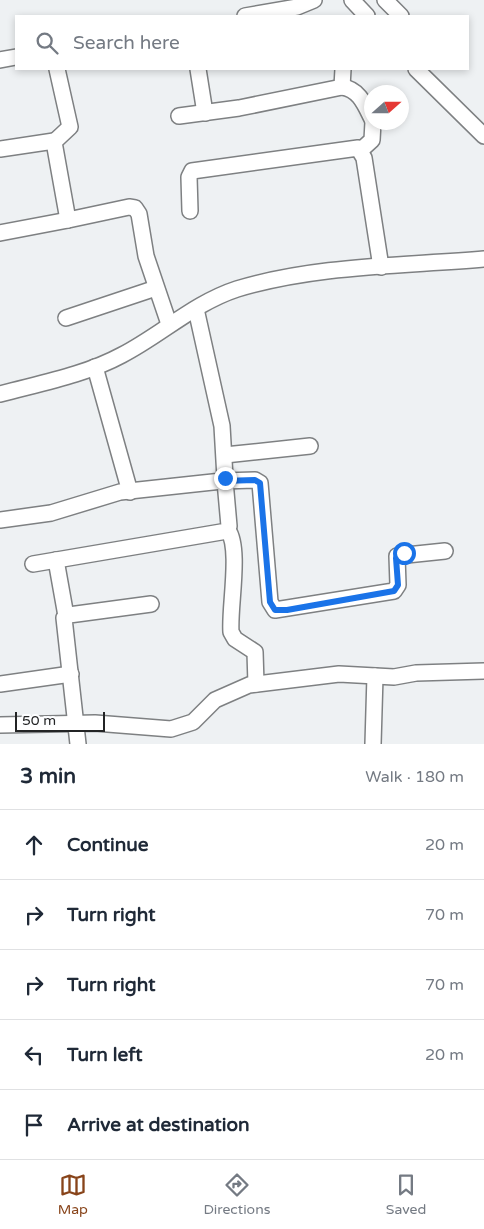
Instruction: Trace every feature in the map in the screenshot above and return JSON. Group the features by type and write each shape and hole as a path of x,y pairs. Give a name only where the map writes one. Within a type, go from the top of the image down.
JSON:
{"street":[{"path":"259,15 301,12 314,0"},
{"path":"352,0 366,15"},
{"path":"385,0 400,15"},
{"path":"0,60 15,57"},
{"path":"0,149 54,141 70,127 57,70"},
{"path":"198,70 205,113"},
{"path":"342,86 343,70"},
{"path":"417,70 484,136"},
{"path":"179,116 205,113 342,86 351,88 357,93 364,106"},
{"path":"362,150 372,140 372,130"},
{"path":"54,141 68,220"},
{"path":"190,211 189,177 192,171 352,147 362,150"},
{"path":"362,150 380,267"},
{"path":"0,233 129,207 135,208 139,214 144,250 169,324"},
{"path":"0,394 96,367 132,350 169,324 219,296 268,281 318,272 484,259"},
{"path":"66,318 156,288"},
{"path":"196,309 216,398 225,455 224,481 228,530 233,551 231,632 235,639 255,652 256,684"},
{"path":"96,367 130,492"},
{"path":"225,455 310,446"},
{"path":"0,520 51,513 83,502 130,492 224,481 255,480 260,483 270,602 275,610 287,610 394,591 398,585 396,558 399,554 445,551"},
{"path":"33,564 228,530"},
{"path":"56,560 66,616 65,628 71,674 74,724 78,744"},
{"path":"66,616 151,604"},
{"path":"0,725 95,723 170,729 193,722 221,696 256,684 321,676 394,677 416,673 484,671"},
{"path":"0,684 71,674"},
{"path":"373,744 375,676"}],"route":[{"path":"225,478 222,481 255,480 260,483 270,602 275,610 287,610 394,591 398,585 396,558 399,554 404,553"}]}
